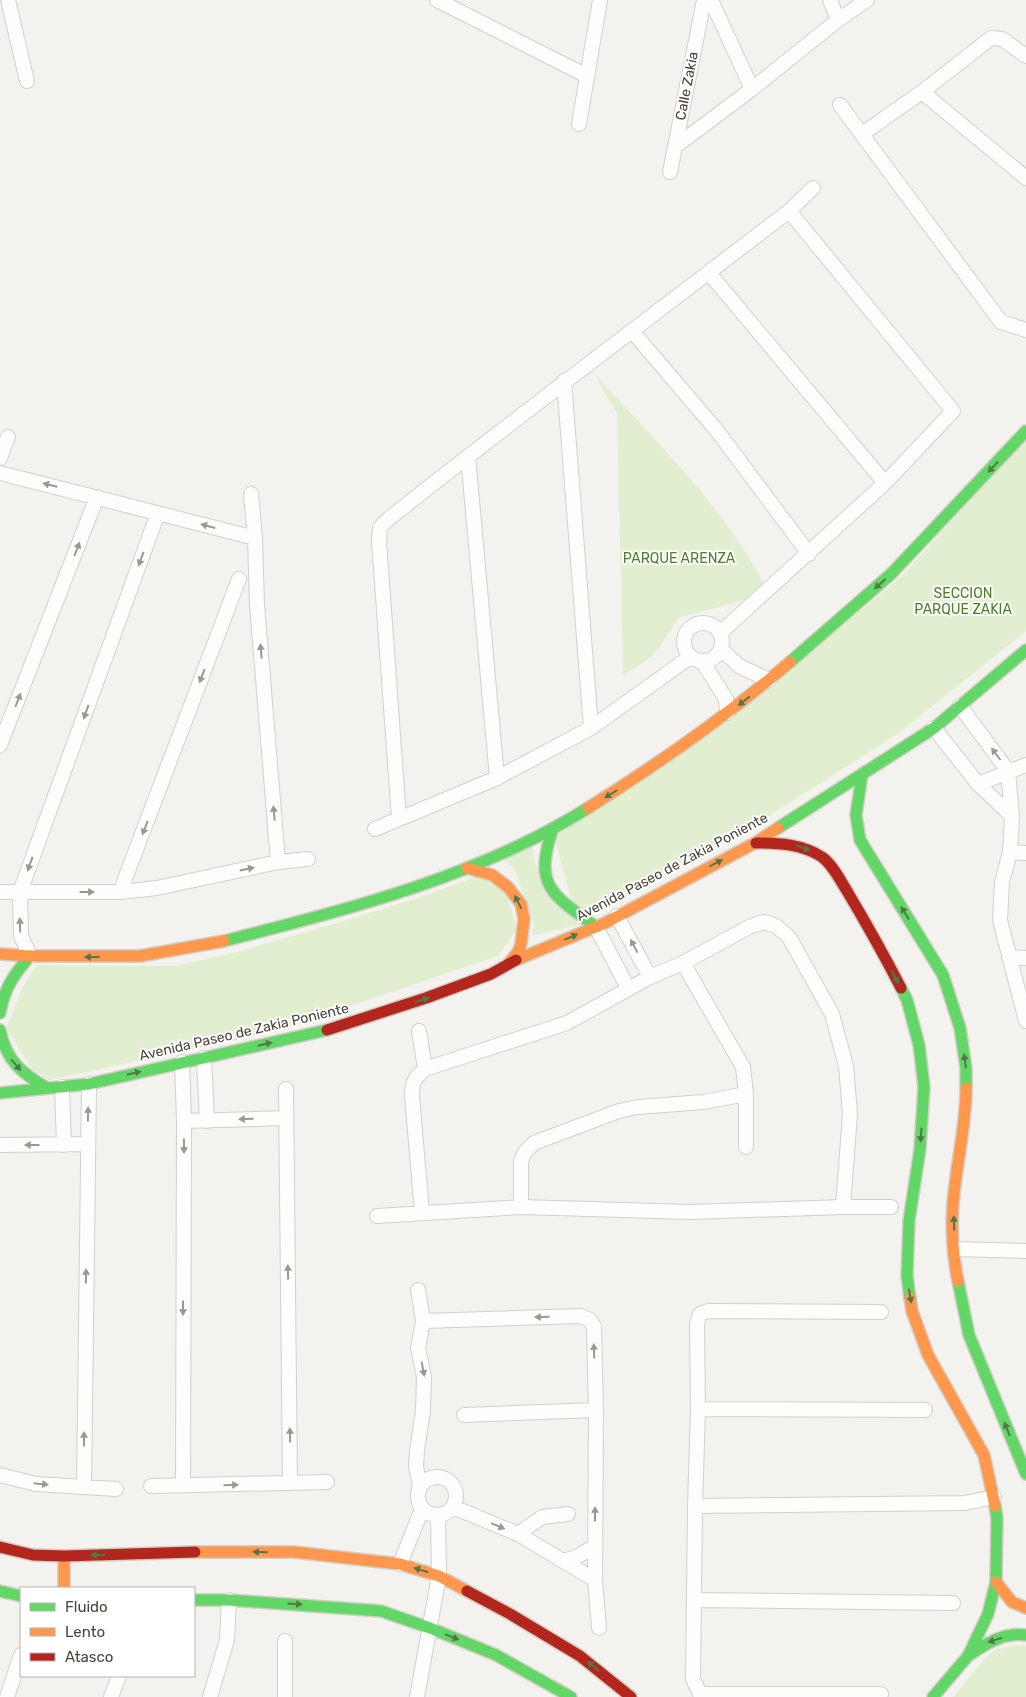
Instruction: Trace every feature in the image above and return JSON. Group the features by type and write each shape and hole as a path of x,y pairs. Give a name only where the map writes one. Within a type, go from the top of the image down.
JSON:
{"street":[{"path":"8,0 27,81"},
{"path":"437,0 587,76"},
{"path":"579,124 600,0"},
{"name":"Calle Zakia","path":"670,172 704,0"},
{"path":"711,0 752,89"},
{"path":"830,0 838,20"},
{"path":"676,146 752,89 838,20 867,0"},
{"path":"862,134 922,92 991,38 1002,39 1026,56"},
{"path":"922,92 1026,178"},
{"path":"840,105 1001,322 1026,329"},
{"path":"399,819 378,541 380,528 386,521 564,381 709,273 789,210 813,188"},
{"path":"720,634 885,484 954,411 789,210"},
{"path":"709,273 885,484"},
{"path":"632,330 718,432 809,554"},
{"path":"564,381 591,728"},
{"path":"0,954 30,956 140,956 210,944 314,917 413,888 523,844 564,823 635,780 769,680 891,574 1026,431"},
{"path":"0,458 8,437"},
{"path":"468,456 497,778"},
{"path":"0,472 255,538"},
{"path":"251,494 255,538 257,605 278,862"},
{"path":"0,745 97,497"},
{"path":"30,956 20,936 20,892 158,513"},
{"path":"120,892 239,578"},
{"path":"232,598 257,605"},
{"path":"375,829 497,778 591,728 696,659 710,660 717,655 721,648 720,634 716,627 709,623 694,624 684,636 683,644 686,651 696,659 726,699 727,713"},
{"path":"721,648 739,666 769,680"},
{"name":"Avenida Paseo de Zakia Poniente","path":"0,1092 89,1084 326,1030 426,998 491,974 508,964 596,927 755,843 934,728 1026,650"},
{"path":"960,706 1008,771 1012,816 1010,852 1002,882 1000,920 1026,1021"},
{"path":"934,728 978,784 1012,816"},
{"path":"978,784 1026,764"},
{"path":"862,775 856,803 855,822 860,840 943,975 960,1028 966,1068 966,1108 954,1205 955,1266 969,1335 1026,1473"},
{"path":"553,828 544,860 545,878 560,900 596,927 628,988"},
{"path":"755,843 783,842 804,848 823,858 835,872 874,934 907,1000 919,1045 924,1088 920,1149 909,1220 907,1276 912,1311 928,1355 984,1455 997,1518 996,1582 988,1614 968,1656"},
{"path":"1010,852 1026,853"},
{"path":"0,892 120,892 157,888 278,862 308,860"},
{"path":"467,868 492,875 508,887 520,904 524,918 521,944 518,952 508,964"},
{"path":"617,916 650,977"},
{"path":"422,1212 412,1086 416,1077 425,1069 568,1023 628,988 683,963 749,927 764,922 776,926 789,937 832,1014 846,1066 850,1114 843,1207"},
{"path":"0,1013 2,994 13,974 30,956"},
{"path":"1008,957 1026,958"},
{"path":"683,963 744,1067 746,1147"},
{"path":"0,1030 1,1040 11,1060 27,1077 47,1088"},
{"path":"419,1031 425,1069"},
{"path":"204,1058 206,1120"},
{"path":"182,1062 184,1121 183,1486"},
{"path":"84,1488 89,1084"},
{"path":"62,1087 64,1145"},
{"path":"286,1089 290,1483"},
{"path":"521,1207 522,1160 524,1152 534,1143 619,1111 638,1107 703,1102 746,1094"},
{"path":"184,1121 286,1118"},
{"path":"0,1145 88,1144"},
{"path":"376,1216 521,1207 690,1212 891,1207"},
{"path":"955,1249 1026,1251 1026,1246"},
{"path":"418,1290 423,1322 418,1348 424,1377 423,1411 416,1467 420,1486 417,1497 422,1509 429,1514 438,1516 447,1513 453,1507 456,1495 452,1484 442,1477 430,1478 420,1486"},
{"path":"881,1312 708,1311 700,1314 698,1324 693,1679 700,1694 881,1694"},
{"path":"423,1322 581,1316 590,1320 594,1327 596,1410 595,1580 599,1628"},
{"path":"698,1409 924,1410"},
{"path":"464,1415 596,1410"},
{"path":"0,1475 36,1484 116,1489"},
{"path":"151,1486 327,1482"},
{"path":"695,1506 965,1503 994,1497"},
{"path":"453,1507 518,1534 595,1580"},
{"path":"400,1564 422,1509"},
{"path":"518,1534 542,1517 568,1514"},
{"path":"417,1697 439,1576 438,1516"},
{"path":"564,1561 576,1557 595,1546"},
{"path":"0,1547 33,1555 64,1556 210,1551 285,1552 400,1564 439,1576 510,1614 580,1656 630,1697"},
{"path":"64,1556 64,1587"},
{"path":"996,1582 1005,1596 1019,1606 1026,1608"},
{"path":"0,1591 20,1596"},
{"path":"195,1600 229,1600 381,1611 430,1628 496,1655 571,1697"},
{"path":"210,1697 227,1640 229,1600"},
{"path":"694,1600 953,1603"},
{"path":"933,1697 968,1656 984,1644 1005,1637 1026,1635"},
{"path":"285,1641 286,1697"},
{"path":"7,1697 20,1658"},
{"path":"111,1697 119,1677"}],"green space":[{"name":"PARQUE ARENZA","path":"593,372 687,475 709,502 730,529 766,588 759,596 678,618 655,652 633,670 623,674 617,413"},
{"name":"SECCION PARQUE ZAKIA","path":"1026,438 1026,631 899,733 750,828 599,911 583,912 572,902 554,837 714,729 901,577"},
{"path":"531,842 535,864 590,922 531,936 534,926 514,868 503,860"},
{"path":"478,876 506,892 517,929 498,956 273,1032 49,1080 31,1068 6,1028 24,985 37,965 175,966 241,951 347,920 424,896"},
{"path":"1016,1645 1026,1646 1026,1697 953,1697 987,1656 995,1650"}],"traffic: fast":[{"path":"790,662 891,574 1026,431"},
{"path":"778,828 934,728 1026,650"},
{"path":"862,775 856,815 860,840 943,975 960,1028 966,1068 966,1088"},
{"path":"224,941 365,903 457,872 546,832 588,808"},
{"path":"553,828 547,848 545,864 546,877 550,887 568,906 596,927"},
{"path":"0,1013 10,982 30,956"},
{"path":"901,988 907,1000 919,1045 924,1087 920,1149 909,1221 907,1276 910,1298"},
{"path":"0,1030 6,1050 16,1065 47,1088"},
{"path":"0,1093 89,1084 327,1030"},
{"path":"958,1281 969,1335 1026,1474"},
{"path":"933,1697 968,1656 988,1614 996,1582 997,1518 995,1506"},
{"path":"0,1591 20,1596"},
{"path":"195,1600 229,1600 381,1611 430,1628 496,1655 571,1697"},
{"path":"968,1656 988,1643 1002,1637 1026,1635"}],"traffic: slow":[{"path":"588,808 692,739 790,662"},
{"path":"516,960 605,923 755,843 778,828"},
{"path":"467,868 492,875 508,887 521,904 524,919 521,944 518,952 509,963"},
{"path":"0,954 30,956 140,956 224,941"},
{"path":"958,1281 952,1232 952,1213 966,1088"},
{"path":"910,1298 912,1311 928,1355 984,1455 995,1506"},
{"path":"195,1552 294,1552 400,1564 439,1576 467,1591"},
{"path":"64,1556 64,1587"},
{"path":"996,1582 1012,1602 1026,1608"}],"traffic: jam":[{"path":"756,843 798,847 806,849 826,860 854,903 901,988"},
{"path":"327,1030 426,998 491,974 516,960"},
{"path":"0,1547 33,1555 64,1556 195,1552"},
{"path":"467,1591 510,1614 580,1656 631,1697"}]}
